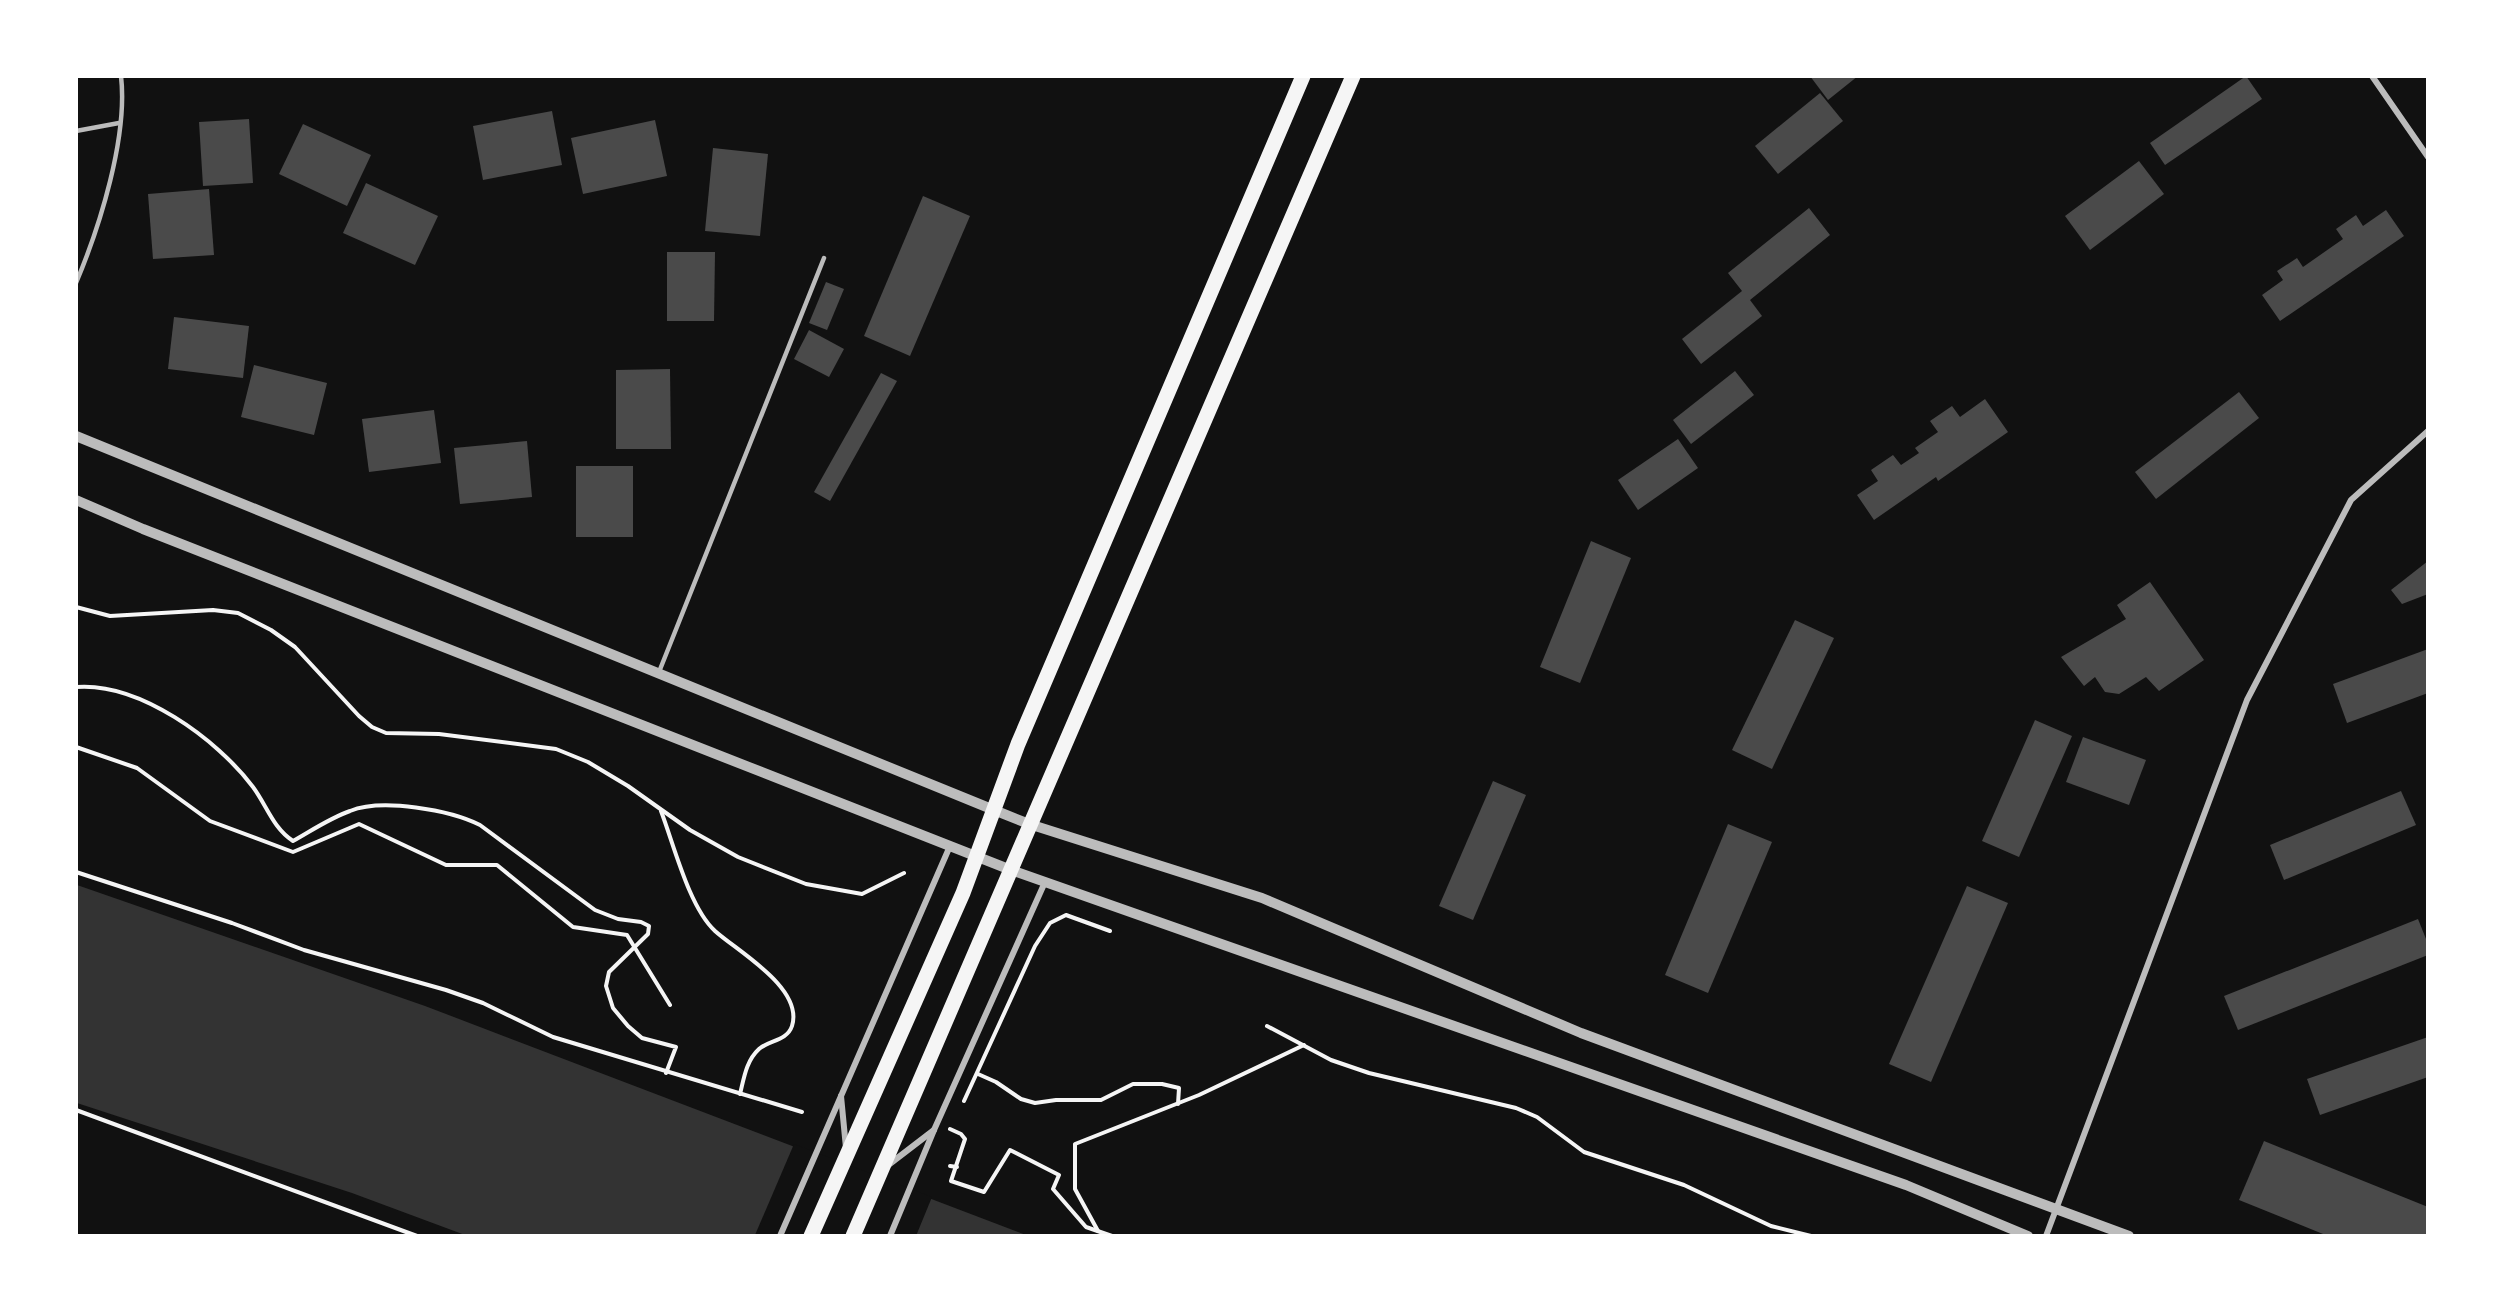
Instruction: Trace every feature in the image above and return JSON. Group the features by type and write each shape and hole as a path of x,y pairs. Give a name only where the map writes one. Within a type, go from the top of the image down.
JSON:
{"main road":[{"path":"811,1236 963,893 1018,744 1304,76"},
{"path":"853,1236 1353,76"}],"street":[{"path":"2372,76 2427,158"},
{"path":"2046,1236 2247,700 2351,500 2427,431"},
{"path":"76,436 1029,824 1262,898 1581,1033 2129,1236"},
{"path":"76,500 143,529 1011,870 1906,1185 2028,1236"},
{"path":"780,1236 950,846"},
{"path":"890,1236 934,1130 1045,882"},
{"path":"841,1093 847,1155"},
{"path":"880,1171 934,1130"}],"lane":[{"path":"76,283 88,254 111,177 123,98 121,76"},
{"path":"76,131 119,123"},
{"path":"657,674 824,258"}],"path":[{"path":"76,607 110,616 213,610 238,613 271,630 295,647 372,727 386,733 439,734 556,749 588,762 628,786 690,830 738,857 806,884 862,894 904,873"},
{"path":"76,687 103,686 136,697 185,723 234,764 254,789 281,833 293,842 351,810 375,805 440,811 461,816 480,825 595,909 618,919 641,922 649,926 648,934 609,972 606,986 612,1008 628,1026 642,1038 676,1047 666,1072"},
{"path":"76,747 137,768 210,822 293,852 359,824 446,865 497,865 573,927 627,935 670,1005"},
{"path":"660,809 698,912 714,930 760,965 782,988 791,1007 792,1026 782,1039 760,1048 748,1062 740,1094"},
{"path":"76,872 232,923 304,950 446,990 483,1003 553,1037 802,1112"},
{"path":"959,1110 978,1074 1035,946 1050,923 1066,915 1110,931"},
{"path":"1267,1026 1331,1060 1369,1072 1516,1108 1537,1117 1584,1152 1684,1185 1771,1226 1811,1236"},
{"path":"1098,1231 1075,1189 1075,1144 1178,1104 1304,1045"},
{"path":"978,1074 996,1082 1021,1099 1035,1103 1056,1100 1101,1100 1133,1084 1162,1084 1179,1088 1178,1104"},
{"path":"76,1110 417,1236"},
{"path":"946,1137 954,1119"},
{"path":"950,1129 962,1134 965,1139 951,1181 984,1192 1010,1150 1059,1175 1053,1189 1086,1227 1112,1236"},
{"path":"950,1166 957,1167"}],"shaded area":[{"path":"77,885 425,1006 1026,1235 465,1235 352,1193 77,1103"}],"pier":[{"path":"794,1144 932,1197 916,1236 755,1235"}],"building":[{"path":"1810,76 1858,76 1828,100"},
{"path":"2246,76 2262,99 2165,165 2150,143"},
{"path":"1820,93 1843,121 1778,174 1755,146"},
{"path":"552,111 562,165 483,180 473,126"},
{"path":"249,119 253,183 203,186 199,122"},
{"path":"655,120 667,176 583,194 571,138"},
{"path":"303,124 371,155 347,206 279,174"},
{"path":"713,148 768,154 760,236 705,231"},
{"path":"2139,161 2164,194 2090,250 2065,216"},
{"path":"366,183 438,216 415,265 343,233"},
{"path":"209,189 214,255 153,259 148,194"},
{"path":"923,196 970,216 910,356 864,336"},
{"path":"1809,208 1830,235 1750,300 1762,316 1701,364 1682,339 1742,291 1728,273"},
{"path":"2386,210 2404,236 2280,321 2262,295 2283,280 2277,271 2297,258 2303,267 2343,239 2336,229 2356,215 2363,226"},
{"path":"667,252 715,252 714,321 667,321"},
{"path":"826,282 844,289 827,330 809,323"},
{"path":"174,317 249,326 243,378 168,369"},
{"path":"809,330 844,349 829,377 794,359"},
{"path":"254,365 327,383 314,435 241,417"},
{"path":"670,369 671,449 616,449 616,370"},
{"path":"1735,371 1754,395 1691,444 1673,420"},
{"path":"881,373 897,381 830,501 814,492"},
{"path":"2239,392 2259,418 2156,499 2135,472"},
{"path":"1985,399 2008,432 1938,481 1936,477 1874,520 1857,495 1878,481 1871,470 1893,455 1901,465 1919,453 1915,448 1938,432 1930,421 1952,406 1960,417"},
{"path":"434,410 441,463 369,472 362,419"},
{"path":"1678,439 1698,468 1638,510 1618,480"},
{"path":"527,441 532,497 460,504 454,448"},
{"path":"576,466 633,466 633,537 576,537"},
{"path":"1591,541 1631,558 1580,683 1540,667"},
{"path":"2428,561 2428,594 2402,604 2391,590"},
{"path":"2150,582 2204,660 2159,691 2146,677 2119,694 2105,692 2095,677 2084,686 2061,657 2126,619 2117,605"},
{"path":"1795,620 1834,638 1772,769 1732,750"},
{"path":"2428,649 2428,693 2347,723 2333,684"},
{"path":"2035,720 2072,736 2019,857 1982,841"},
{"path":"2083,737 2146,760 2129,805 2066,782"},
{"path":"1493,781 1526,795 1473,920 1439,906"},
{"path":"2401,791 2416,825 2284,880 2270,845"},
{"path":"1728,824 1772,842 1708,993 1665,975"},
{"path":"1967,886 2008,903 1931,1082 1889,1064"},
{"path":"2418,919 2428,944 2428,955 2238,1030 2224,996"},
{"path":"2428,1037 2428,1077 2320,1115 2307,1079"},
{"path":"2264,1141 2428,1207 2428,1236 2328,1236 2239,1200"}]}
